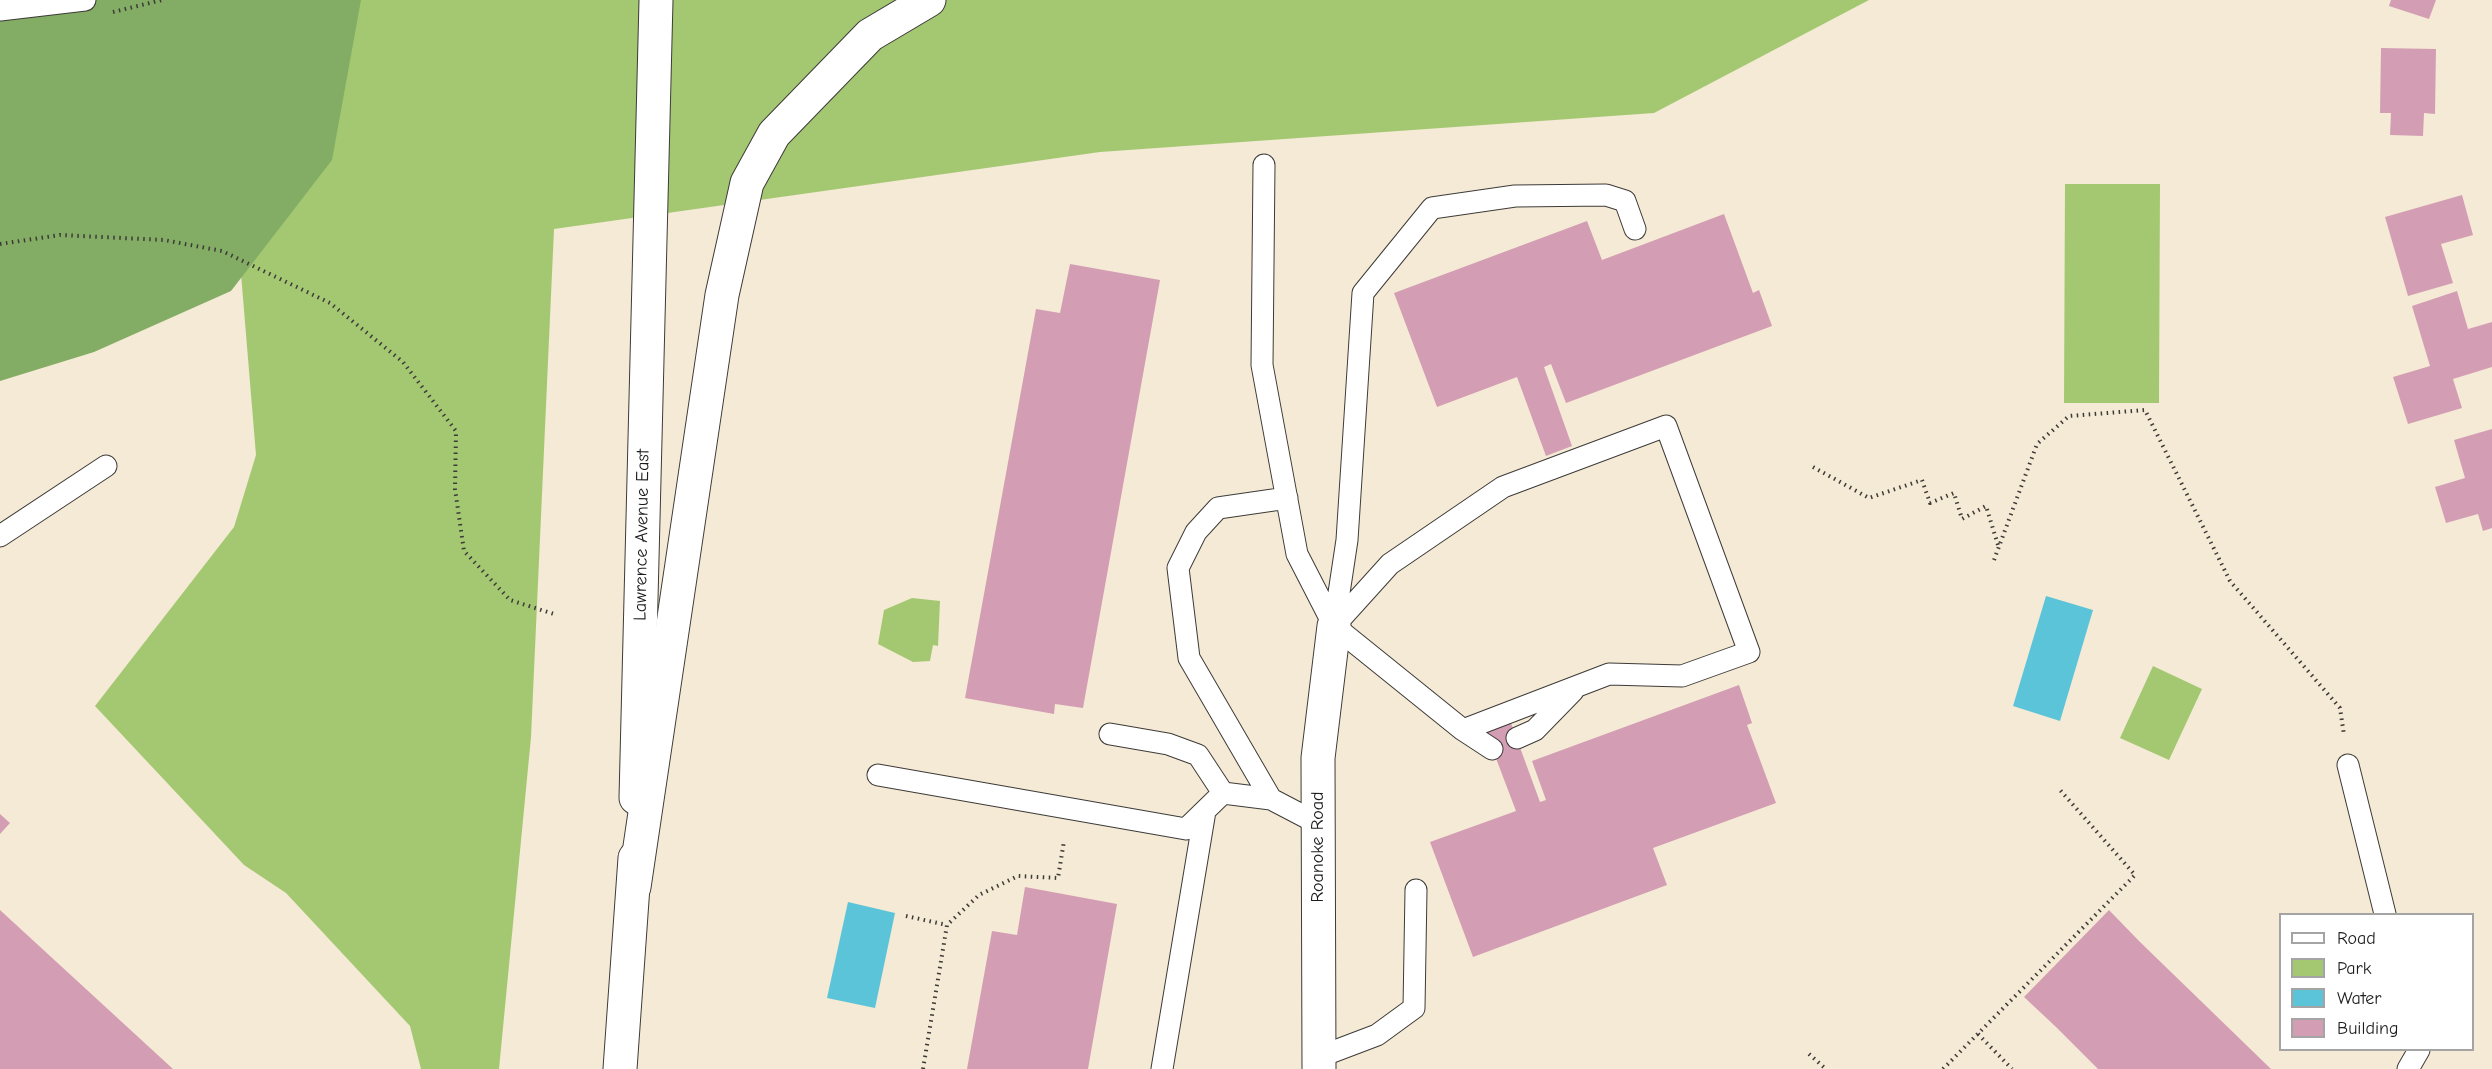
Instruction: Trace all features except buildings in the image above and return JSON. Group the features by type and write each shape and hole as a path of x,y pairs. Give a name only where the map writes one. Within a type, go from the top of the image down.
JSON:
{"main road":[{"name":"Lawrence Avenue East","path":"620,1069 634,887 656,0"},
{"path":"634,887 722,295 747,183 774,134 870,35 929,0"},
{"name":"Roanoke Road","path":"1319,1063 1318,758 1334,626"}],"lane":[{"path":"0,10 85,0"},
{"path":"1264,165 1262,365 1297,554 1334,626 1463,729 1492,749"},
{"path":"1334,626 1347,540 1363,293 1432,208 1515,196 1606,195 1625,201 1635,228"},
{"path":"1334,626 1390,564 1503,487 1666,426 1749,652 1682,676 1609,674 1463,729"},
{"path":"0,537 106,466"},
{"path":"1271,799 1190,658 1178,568 1196,532 1218,508 1287,498"},
{"path":"1517,738 1535,730 1580,685"},
{"path":"1110,735 1168,744 1198,755 1222,793"},
{"path":"2348,765 2385,913"},
{"path":"878,775 1186,829 1222,793"},
{"path":"1222,793 1271,799 1317,823"},
{"path":"1162,1069 1205,811"},
{"path":"1319,1063 1377,1035 1414,1008 1416,890"},
{"path":"2408,1069 2417,1051"}],"path":[{"path":"0,244 60,235 164,240 222,251 330,303 403,362 456,431 455,489 464,551 510,600 557,615"},
{"path":"1994,560 2037,444 2068,416 2145,410 2230,581 2340,708 2348,765"},
{"path":"1813,467 1869,498 1922,480 1930,503 1954,493 1962,519 1986,506 1999,546"},
{"path":"1943,1069 2135,875 2060,790"},
{"path":"923,1069 947,925 979,895 1018,876 1058,878 1069,808"},
{"path":"906,916 947,925"},
{"path":"1978,1034 2012,1069"},
{"path":"1809,1054 1826,1069"}],"green space":[{"path":"0,0 1869,0 1654,113 1100,152 554,229 531,737 499,1069 421,1069 410,1026 286,893 244,865 95,706 234,527 256,455 241,274"},
{"path":"0,0 361,0 332,160 231,291 94,352 0,381"},
{"path":"2065,184 2160,184 2159,403 2064,403"},
{"path":"912,598 940,601 938,646 933,645 930,661 913,662 878,644 884,610"},
{"path":"2153,666 2202,689 2169,760 2120,738"}],"water":[{"path":"2046,596 2093,610 2060,721 2013,706"},
{"path":"848,902 895,913 875,1008 827,998"}]}
